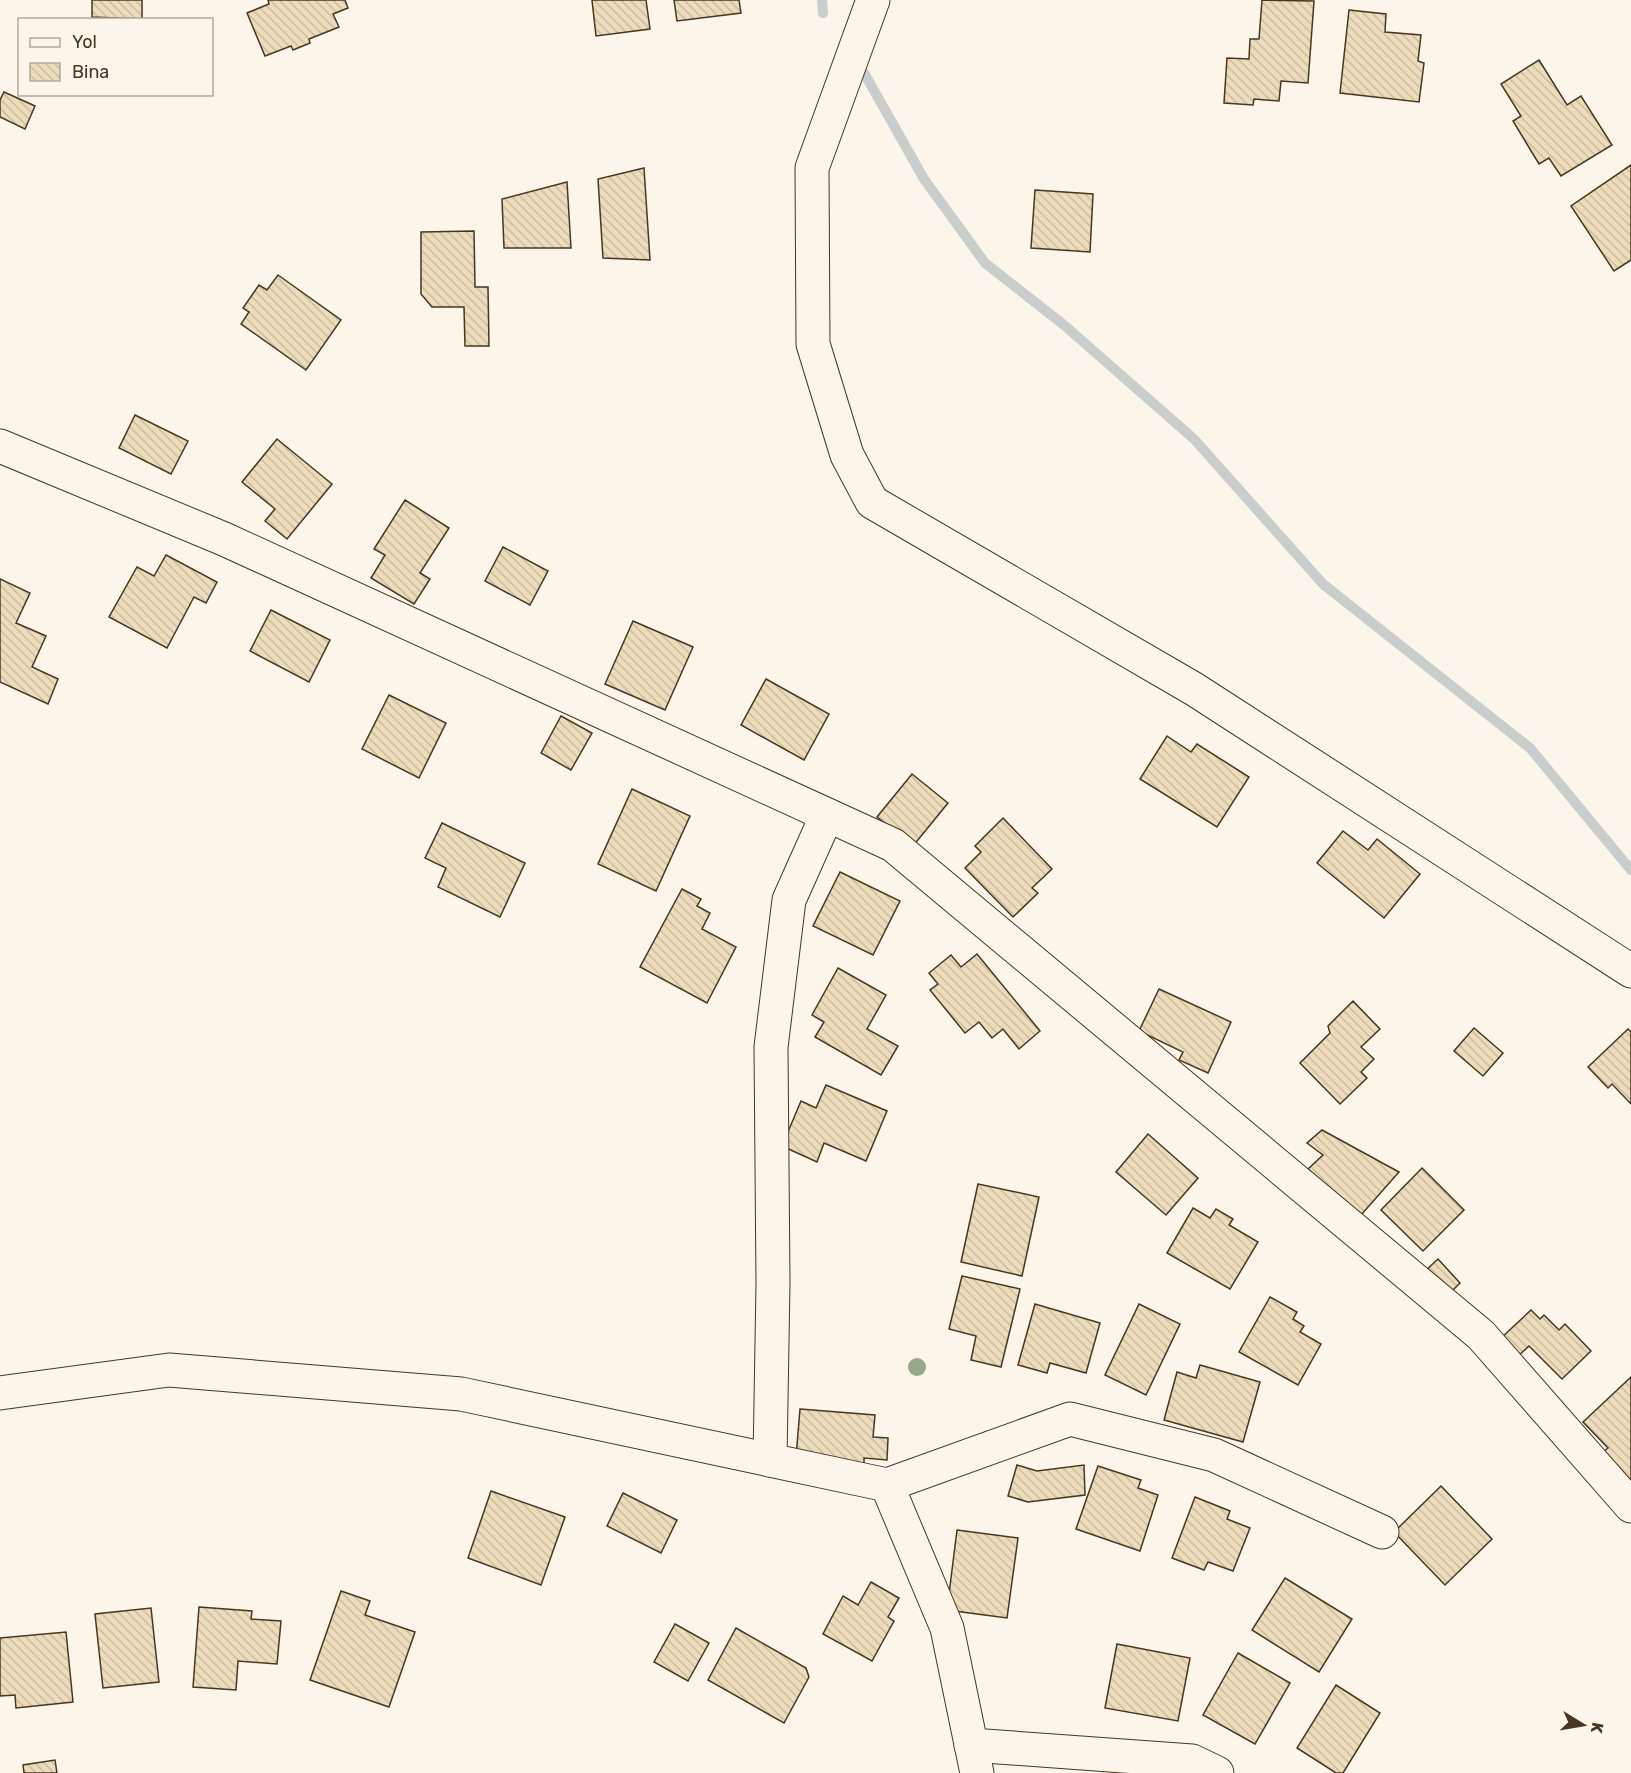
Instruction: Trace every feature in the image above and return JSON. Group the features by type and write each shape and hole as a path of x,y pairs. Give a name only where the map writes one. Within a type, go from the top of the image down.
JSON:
{"street":[{"path":"873,0 812,168 813,344 847,456 872,502 1194,689 1631,972"},
{"path":"0,446 224,539 893,845 1481,1335 1631,1506"},
{"path":"770,1460 773,1283 771,1047 789,900 827,815"},
{"path":"0,1393 169,1370 461,1394 887,1485 1070,1419 1214,1455 1382,1532"},
{"path":"887,1485 947,1628 974,1759 1192,1761 1217,1773"}],"building":[{"path":"92,0 142,0 142,18 92,17"},
{"path":"268,0 345,0 348,8 333,14 339,27 309,39 310,43 293,50 291,46 265,56 247,13 269,4"},
{"path":"592,0 646,0 650,29 596,36"},
{"path":"674,0 739,0 741,13 677,21"},
{"path":"1262,0 1314,1 1308,83 1281,81 1279,101 1254,99 1253,105 1224,103 1227,58 1249,59 1250,39 1259,39"},
{"path":"1349,10 1386,14 1385,32 1421,35 1418,61 1424,63 1419,102 1340,93"},
{"path":"1539,60 1567,105 1581,96 1612,145 1561,176 1549,158 1539,164 1513,121 1521,116 1501,84"},
{"path":"4,92 35,106 25,129 0,117 0,100"},
{"path":"1631,165 1631,260 1614,271 1571,206"},
{"path":"644,168 650,260 603,258 598,179"},
{"path":"567,182 571,248 504,248 502,199"},
{"path":"1035,190 1093,194 1090,252 1031,248"},
{"path":"474,231 475,287 488,287 489,346 465,346 464,307 432,307 421,294 421,232"},
{"path":"278,275 341,320 306,370 241,324 249,312 243,308 259,285 267,290"},
{"path":"135,415 188,441 171,474 119,448"},
{"path":"277,439 332,484 287,539 265,521 275,509 242,482"},
{"path":"405,500 449,528 420,573 430,579 414,604 371,578 385,555 374,549"},
{"path":"503,547 548,571 530,605 485,581"},
{"path":"166,555 217,582 206,603 194,597 167,648 109,617 137,567 154,576"},
{"path":"0,579 30,593 16,623 46,636 32,667 58,679 48,704 0,682"},
{"path":"271,610 330,640 309,682 250,651"},
{"path":"633,621 693,647 665,710 605,684"},
{"path":"766,679 829,714 804,760 741,725"},
{"path":"389,695 446,723 419,778 362,749"},
{"path":"561,716 592,733 571,770 541,753"},
{"path":"1167,736 1191,752 1197,744 1249,777 1217,827 1140,779"},
{"path":"912,774 948,803 913,846 877,817"},
{"path":"632,789 690,816 656,891 598,864"},
{"path":"1003,818 1052,869 1032,888 1038,893 1013,917 965,868 981,852 975,846"},
{"path":"442,823 525,863 500,917 438,887 446,868 425,858"},
{"path":"1343,831 1368,850 1377,839 1420,874 1384,918 1317,863"},
{"path":"840,872 900,901 873,955 813,926"},
{"path":"682,889 701,899 697,906 710,913 702,929 736,947 707,1003 640,967"},
{"path":"977,954 1040,1031 1019,1049 1003,1029 992,1038 979,1022 965,1033 930,990 938,984 929,973 951,955 961,967"},
{"path":"838,968 886,995 867,1029 898,1046 881,1075 815,1037 824,1022 812,1015"},
{"path":"1159,989 1231,1022 1208,1073 1179,1060 1183,1052 1139,1031"},
{"path":"1353,1001 1380,1029 1361,1047 1374,1059 1361,1072 1367,1078 1340,1104 1300,1063 1330,1033 1328,1026"},
{"path":"1474,1028 1503,1053 1483,1076 1454,1051"},
{"path":"1628,1029 1631,1032 1631,1104 1612,1084 1608,1088 1588,1067"},
{"path":"826,1085 887,1111 866,1161 824,1143 817,1162 782,1146 801,1101 816,1108"},
{"path":"1322,1130 1399,1172 1361,1215 1308,1169 1323,1155 1307,1143"},
{"path":"1148,1134 1198,1178 1166,1215 1116,1172"},
{"path":"1422,1168 1464,1210 1423,1251 1381,1210"},
{"path":"978,1184 1039,1197 1022,1276 961,1262"},
{"path":"1193,1208 1210,1218 1216,1209 1233,1219 1229,1225 1258,1242 1230,1289 1167,1253"},
{"path":"1438,1259 1460,1283 1446,1297 1423,1273"},
{"path":"962,1276 1020,1289 1001,1367 971,1360 976,1336 949,1329"},
{"path":"1270,1297 1297,1312 1293,1319 1304,1326 1300,1332 1321,1344 1298,1385 1239,1352"},
{"path":"1035,1304 1100,1323 1086,1373 1050,1363 1047,1373 1018,1365"},
{"path":"1139,1304 1180,1324 1146,1395 1105,1375"},
{"path":"1531,1310 1540,1319 1544,1315 1559,1330 1565,1324 1591,1351 1562,1379 1529,1346 1516,1358 1499,1340"},
{"path":"1200,1365 1260,1382 1243,1442 1164,1420 1177,1372 1196,1378"},
{"path":"1631,1377 1631,1489 1599,1455 1608,1448 1583,1422"},
{"path":"800,1409 875,1415 873,1437 888,1438 887,1460 864,1458 864,1464 796,1457"},
{"path":"1017,1465 1037,1471 1084,1465 1085,1495 1028,1502 1008,1496"},
{"path":"1098,1466 1141,1480 1138,1488 1158,1495 1140,1551 1076,1529"},
{"path":"1441,1486 1492,1539 1445,1585 1394,1532"},
{"path":"491,1491 565,1517 541,1585 468,1558"},
{"path":"623,1493 677,1520 661,1553 607,1526"},
{"path":"1195,1497 1230,1511 1227,1519 1250,1528 1233,1571 1208,1562 1204,1570 1172,1558"},
{"path":"957,1530 1018,1538 1007,1618 947,1610"},
{"path":"1285,1578 1352,1619 1319,1672 1252,1630"},
{"path":"871,1582 899,1598 888,1617 894,1621 872,1661 823,1634 843,1596 858,1605"},
{"path":"341,1591 370,1601 365,1615 415,1632 389,1707 310,1680"},
{"path":"199,1607 252,1611 251,1619 281,1621 277,1664 238,1661 236,1690 193,1687"},
{"path":"151,1608 159,1682 103,1688 95,1614"},
{"path":"675,1624 709,1643 688,1681 654,1662"},
{"path":"736,1628 806,1668 809,1677 784,1723 708,1680"},
{"path":"66,1632 73,1702 16,1708 15,1695 0,1696 0,1638"},
{"path":"1117,1644 1190,1658 1178,1721 1105,1708"},
{"path":"1238,1653 1290,1683 1255,1744 1203,1715"},
{"path":"1336,1685 1380,1713 1343,1773 1336,1773 1297,1748"},
{"path":"55,1760 57,1773 24,1773 23,1765"}],"waterway":[{"path":"822,0 823,13"},
{"path":"863,71 924,179 985,263 1064,325 1194,439 1323,584 1530,748 1631,870"}]}
